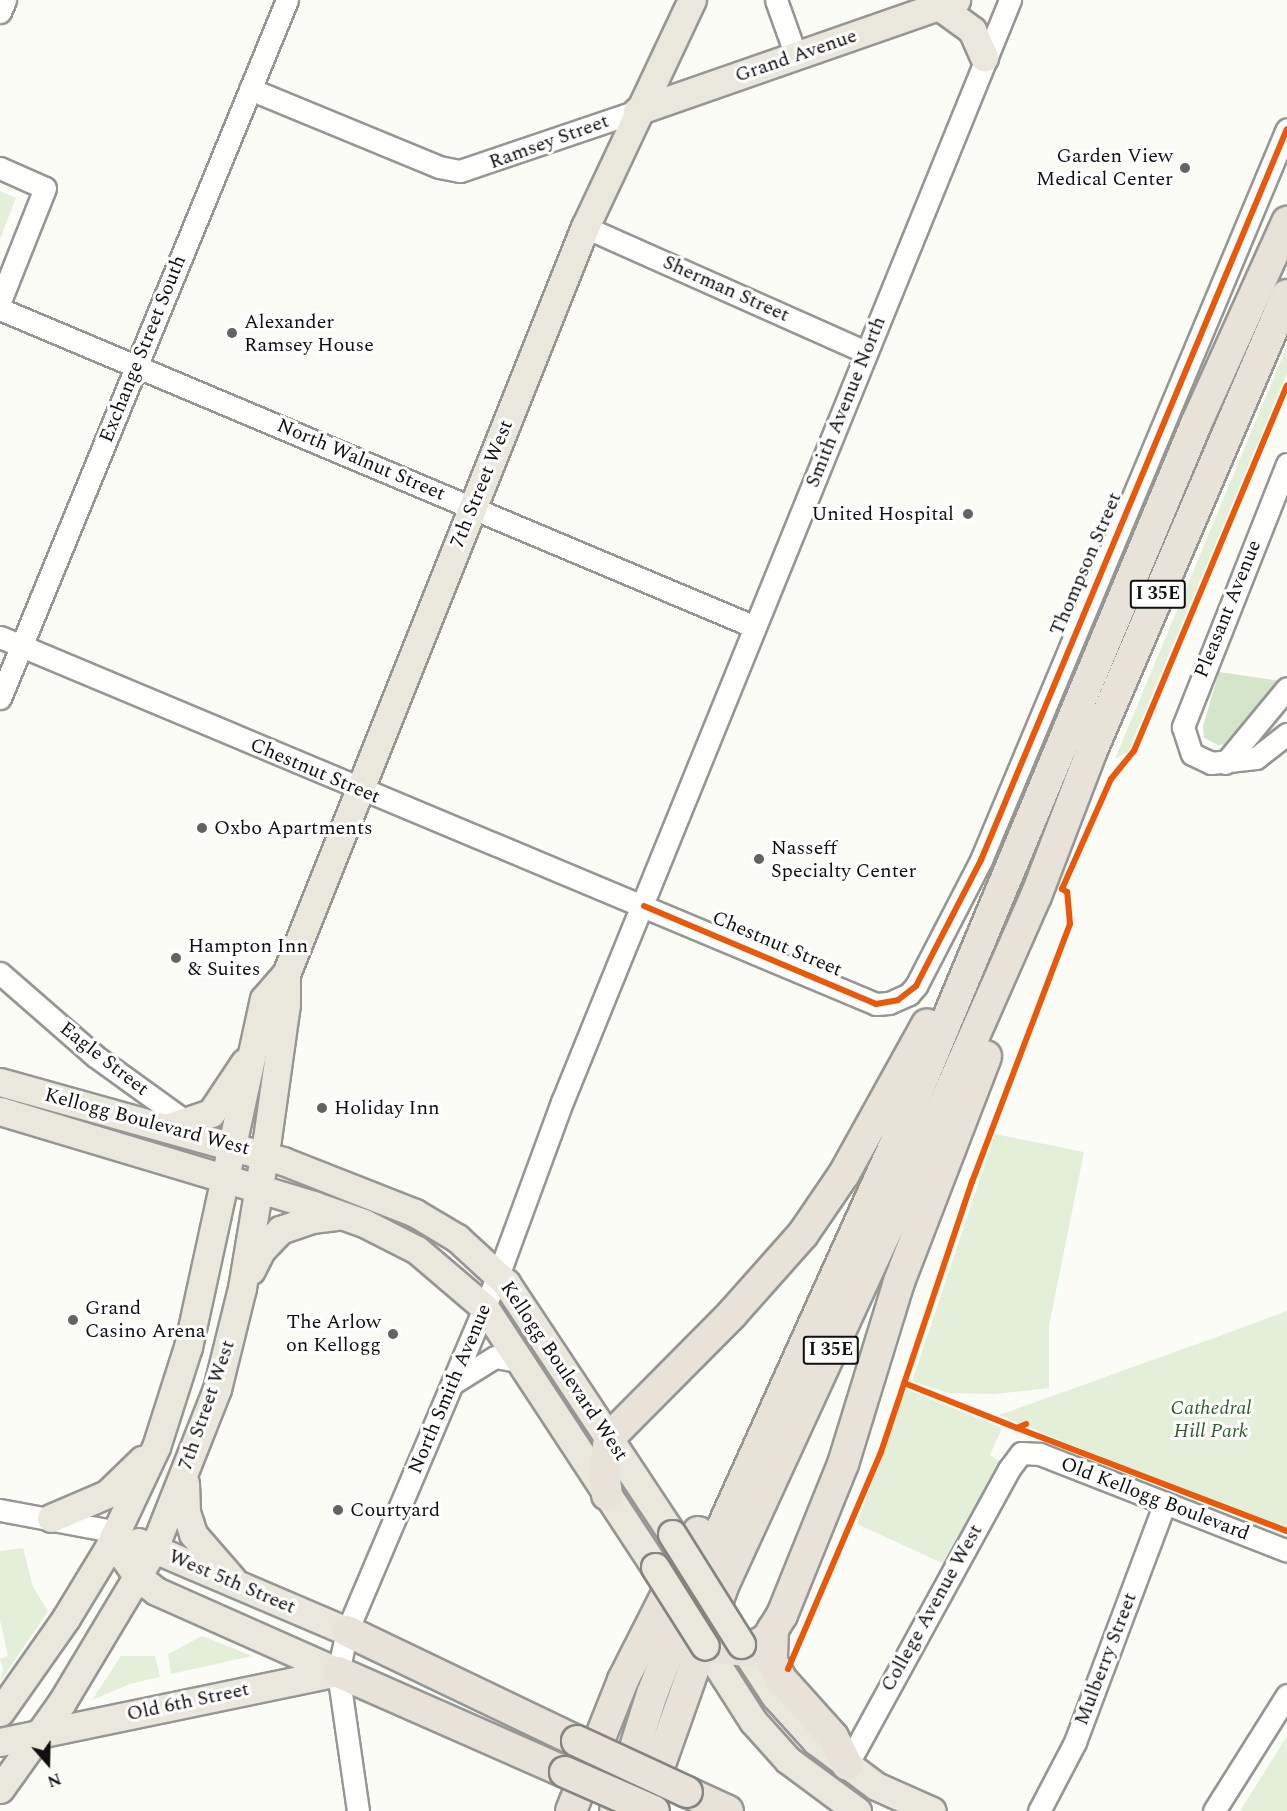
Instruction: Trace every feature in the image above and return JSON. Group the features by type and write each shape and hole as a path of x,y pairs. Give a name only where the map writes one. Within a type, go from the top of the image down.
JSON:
{"highway":[{"name":"I 35E","path":"615,1811 669,1649 785,1384 896,1142 1196,424 1287,222"},
{"name":"I 35E","path":"644,1811 676,1709 723,1586 923,1152 1036,896 1097,739 1287,295"},
{"path":"705,1646 741,1649 767,1639 773,1629 843,1464 899,1282 994,1037 1036,896"},
{"path":"607,1495 603,1471 609,1438 732,1314 802,1234 844,1174 936,1008 970,963"},
{"path":"571,1811 609,1711 660,1603 785,1384"},
{"path":"773,1629 772,1661 781,1679 833,1737 847,1765"},
{"path":"347,1631 728,1811"},
{"path":"338,1672 654,1811"}],"main road":[{"name":"7th Street West","path":"0,1712 66,1618 117,1532 156,1447 188,1347 226,1181 223,1143 252,1051 264,999 286,974 585,227 637,111 692,0"},
{"name":"Grand Avenue","path":"637,111 947,3"},
{"path":"947,3 972,30 984,57"},
{"name":"7th Street West","path":"0,1789 39,1734 154,1548 217,1389 242,1288 265,1155 286,1004 286,974"},
{"path":"177,1125 211,1113 252,1051"},
{"name":"Kellogg Boulevard West","path":"0,1082 177,1125 223,1143 265,1155 415,1214 457,1238 499,1273 672,1534 741,1649 776,1696 816,1741 847,1765 876,1786 932,1811"},
{"name":"Kellogg Boulevard West","path":"0,1112 343,1216 417,1250 485,1308 753,1721 788,1760 857,1811"},
{"path":"242,1288 261,1250 280,1230 312,1219 343,1216"},
{"path":"51,1518 107,1494 156,1447"},
{"path":"185,1472 186,1512 193,1534 235,1582"},
{"path":"117,1532 121,1553 138,1577"},
{"name":"West 5th Street","path":"117,1532 347,1631"},
{"name":"West 5th Street","path":"138,1577 156,1591 338,1672"},
{"name":"Old 6th Street","path":"0,1742 338,1672"}],"street":[{"path":"0,12 5,0"},
{"name":"Exchange Street South","path":"0,699 287,0"},
{"path":"776,0 796,56"},
{"name":"Smith Avenue North","path":"644,906 984,57 1010,0"},
{"name":"Ramsey Street","path":"250,89 439,166 460,171 637,111"},
{"name":"Thompson Street","path":"898,1000 916,986 981,860 1287,129"},
{"path":"0,168 45,188 0,301"},
{"name":"Sherman Street","path":"585,227 866,352"},
{"name":"North Walnut Street","path":"0,309 474,506 755,627"},
{"name":"Pleasant Avenue","path":"1225,763 1211,763 1192,754 1183,736 1185,716 1287,464"},
{"name":"Chestnut Street","path":"0,637 359,790 644,906 876,1004 898,1000"},
{"path":"1225,763 1287,688"},
{"path":"1225,763 1267,753 1287,734"},
{"name":"North Smith Avenue","path":"338,1672 347,1631 485,1308 562,1102 644,906"},
{"name":"Eagle Street","path":"0,973 177,1125"},
{"path":"453,1383 495,1357 522,1362"},
{"name":"Old Kellogg Boulevard","path":"1021,1453 1040,1454 1287,1551"},
{"name":"College Avenue West","path":"847,1765 1008,1469 1021,1453"},
{"name":"Mulberry Street","path":"1039,1811 1075,1742 1165,1503"},
{"path":"0,1510 117,1532"},
{"path":"338,1672 358,1811"},
{"path":"1214,1811 1287,1695"}],"green space":[{"path":"0,191 16,198 0,239"},
{"path":"1287,346 1287,373 1128,752 1115,759"},
{"path":"1219,672 1280,681 1230,744 1218,745 1204,738 1203,726"},
{"path":"995,1134 1084,1152 1049,1326 1049,1388 995,1394 948,1393 912,1381"},
{"name":"Cathedral Hill Park","path":"1287,1311 1287,1533 999,1415 1211,1339"},
{"path":"906,1389 1002,1428 990,1455 1000,1461 944,1564 857,1524"},
{"path":"23,1548 33,1587 48,1611 0,1682 3,1669 0,1659 8,1656 0,1620 0,1551"},
{"path":"202,1636 252,1656 171,1674 168,1654"},
{"path":"121,1656 155,1656 160,1677 130,1684 92,1700"},
{"path":"1287,1736 1287,1811 1240,1811"}],"cycle path":[{"path":"644,906 876,1004 898,1000 916,986 981,860 1287,129"},
{"path":"788,1669 881,1452 972,1182 1070,924 1067,892 1062,889 1111,779 1134,751 1287,386"},
{"path":"904,1383 1017,1428 1026,1424"},
{"path":"1017,1428 1287,1531"}],"place":[{"name":"Garden View Medical Center","path":"1185,168"},
{"name":"Alexander Ramsey House","path":"232,333"},
{"name":"United Hospital","path":"968,514"},
{"name":"Oxbo Apartments","path":"202,828"},
{"name":"Nasseff Specialty Center","path":"759,859"},
{"name":"Hampton Inn & Suites","path":"176,958"},
{"name":"Holiday Inn","path":"322,1108"},
{"name":"Grand Casino Arena","path":"73,1320"},
{"name":"The Arlow on Kellogg","path":"393,1334"},
{"name":"Courtyard","path":"338,1510"}]}
